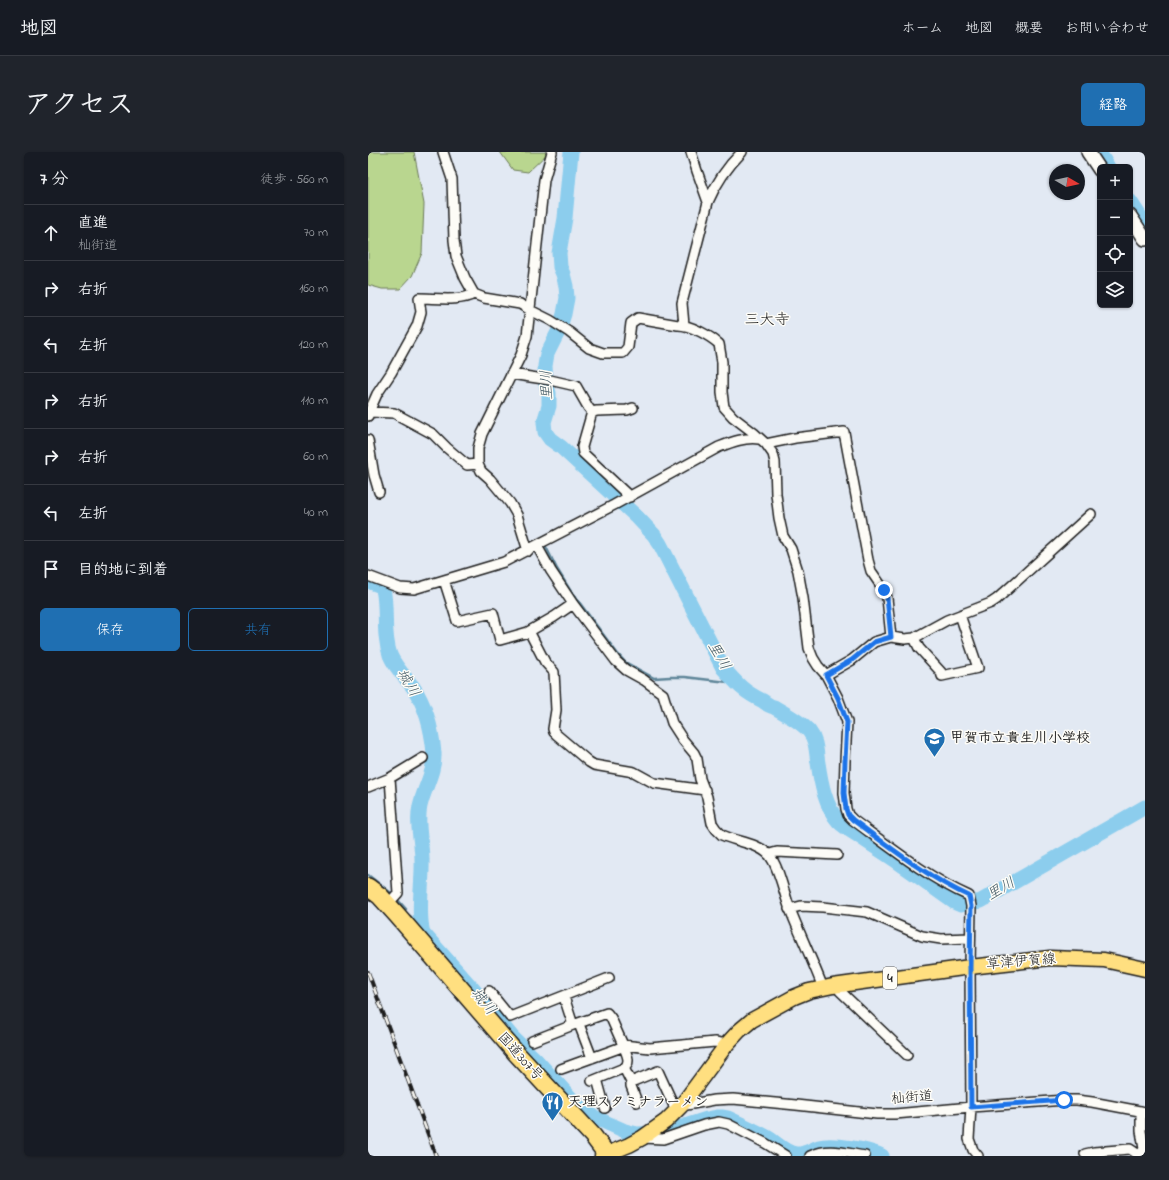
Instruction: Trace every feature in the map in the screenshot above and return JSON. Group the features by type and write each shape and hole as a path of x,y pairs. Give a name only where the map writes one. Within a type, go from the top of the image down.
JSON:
{"highway":[{"name":"国道307号","path":"368,887 380,896 388,905 516,1053 593,1136 606,1155"}],"main road":[{"name":"草津伊賀線","path":"606,1155 642,1138 666,1121 681,1106 727,1044 739,1031 766,1011 794,997 823,988 839,985 970,967 1050,958 1104,960 1145,969"}],"street":[{"path":"443,152 452,179 456,256 465,278 474,294 484,298 520,304 560,326 589,348 603,353 623,353 628,348 631,323 638,318 684,325 711,337 719,344 722,362 722,392 724,407 733,417 754,433 773,454 775,462 776,494 779,518 783,536 791,549 798,571 810,648 813,658 826,675 838,698 847,722 844,793 848,815 894,850 932,876 969,896 971,1107 969,1139 973,1154"},
{"path":"528,551 517,516 510,503 490,479 481,471 478,464 478,448 482,434 521,355 527,336 544,180 552,152"},
{"path":"691,152 708,202"},
{"path":"684,325 682,303 708,202 714,187 734,160 742,152"},
{"path":"1088,152 1097,166"},
{"path":"1133,221 1145,239"},
{"path":"368,416 368,412 377,394 391,373 417,326 420,312 419,298 455,298 468,297 474,294"},
{"path":"511,374 576,386 588,408 592,412"},
{"path":"592,412 627,410 633,408"},
{"path":"368,412 394,413 433,434 467,465 478,464"},
{"path":"592,412 582,447 583,453 628,497"},
{"path":"368,576 400,588 420,588 504,562 528,551 719,447 750,438 763,442 844,432 868,560 872,571 884,590 887,598 891,637"},
{"path":"368,440 379,492"},
{"path":"826,675 852,660 874,642 891,637 905,639 914,638 947,620 991,603 1092,514"},
{"path":"537,546 551,571 573,604 616,662 663,694 672,723 697,759 700,779 705,790 712,823 716,829 727,837 754,846 763,850 769,855 777,869 789,909 823,988"},
{"path":"444,580 457,621 493,613 500,640 528,632 573,604"},
{"path":"914,638 919,648 941,672 942,676 978,668 960,615"},
{"path":"528,632 545,662 554,672 556,710 554,732 557,735 594,765 634,772 654,783 705,790"},
{"path":"368,787 390,778 423,758"},
{"path":"388,905 398,893 390,778"},
{"path":"769,855 777,852 837,856"},
{"path":"789,909 801,906 823,906 867,912 922,936 941,939 970,938"},
{"path":"489,991 510,1017 609,978"},
{"path":"839,985 840,991 907,1055"},
{"path":"564,996 592,1058"},
{"path":"532,1041 607,1013 622,1040 628,1062 624,1068 594,1080 605,1108"},
{"path":"561,1069 619,1048 623,1045 650,1048 715,1042 727,1044"},
{"path":"624,1068 631,1082 630,1086 637,1102"},
{"path":"631,1082 658,1071 674,1106 681,1106"},
{"name":"杣街道","path":"681,1106 714,1100 733,1099 877,1114 894,1114 1077,1100 1143,1112"},
{"path":"1085,1154 1130,1149 1139,1156 1144,1149 1141,1131 1143,1112"},
{"path":"642,1138 664,1139 704,1125 719,1122 728,1124 765,1142 786,1156"},
{"path":"810,1156 819,1152 831,1151 865,1156"}],"green space":[{"path":"368,152 414,152 424,204 422,253 412,276 400,289 382,289 368,285"},
{"path":"500,152 549,152 528,172 513,170"}],"waterway":[{"name":"里川","path":"571,152 565,218 559,253 560,267 566,286 567,298 559,330 547,354 545,366 546,384 549,393 549,406 544,422 545,432 550,439 561,447 637,517 654,535 723,668 728,674 746,691 793,718 809,731 815,743 824,794 830,809 839,822 954,902 961,905 981,901 1145,807"},
{"path":"1099,152 1106,164"},
{"path":"1133,206 1145,224"},
{"path":"546,547 570,590 625,662 654,678 685,677 736,683"},
{"name":"城川","path":"368,581 381,586 383,589 386,638 390,655 397,668 418,694 428,719 433,745 433,767 422,799 419,813 422,860 420,916 423,933 473,989 513,1038 537,1061 578,1106 596,1118 625,1131 637,1134 664,1133 707,1119 723,1117 762,1134 784,1150 796,1154 802,1154 819,1147 833,1146 860,1149 882,1156"},
{"path":"368,875 391,893"},
{"path":"397,899 406,909"},
{"path":"410,916 422,928"}],"railway":[{"path":"368,972 436,1156"}],"place":[{"name":"甲賀市立貴生川小学校","path":"935,758"},
{"name":"天理スタミナラーメン","path":"553,1122"}],"district":[{"name":"三大寺","path":"767,320"}],"route":[{"path":"884,590 887,598 891,637 874,642 852,660 826,675 845,714 848,727 844,793 848,815 894,850 932,876 969,896 971,906 971,1107 1064,1100"}]}
